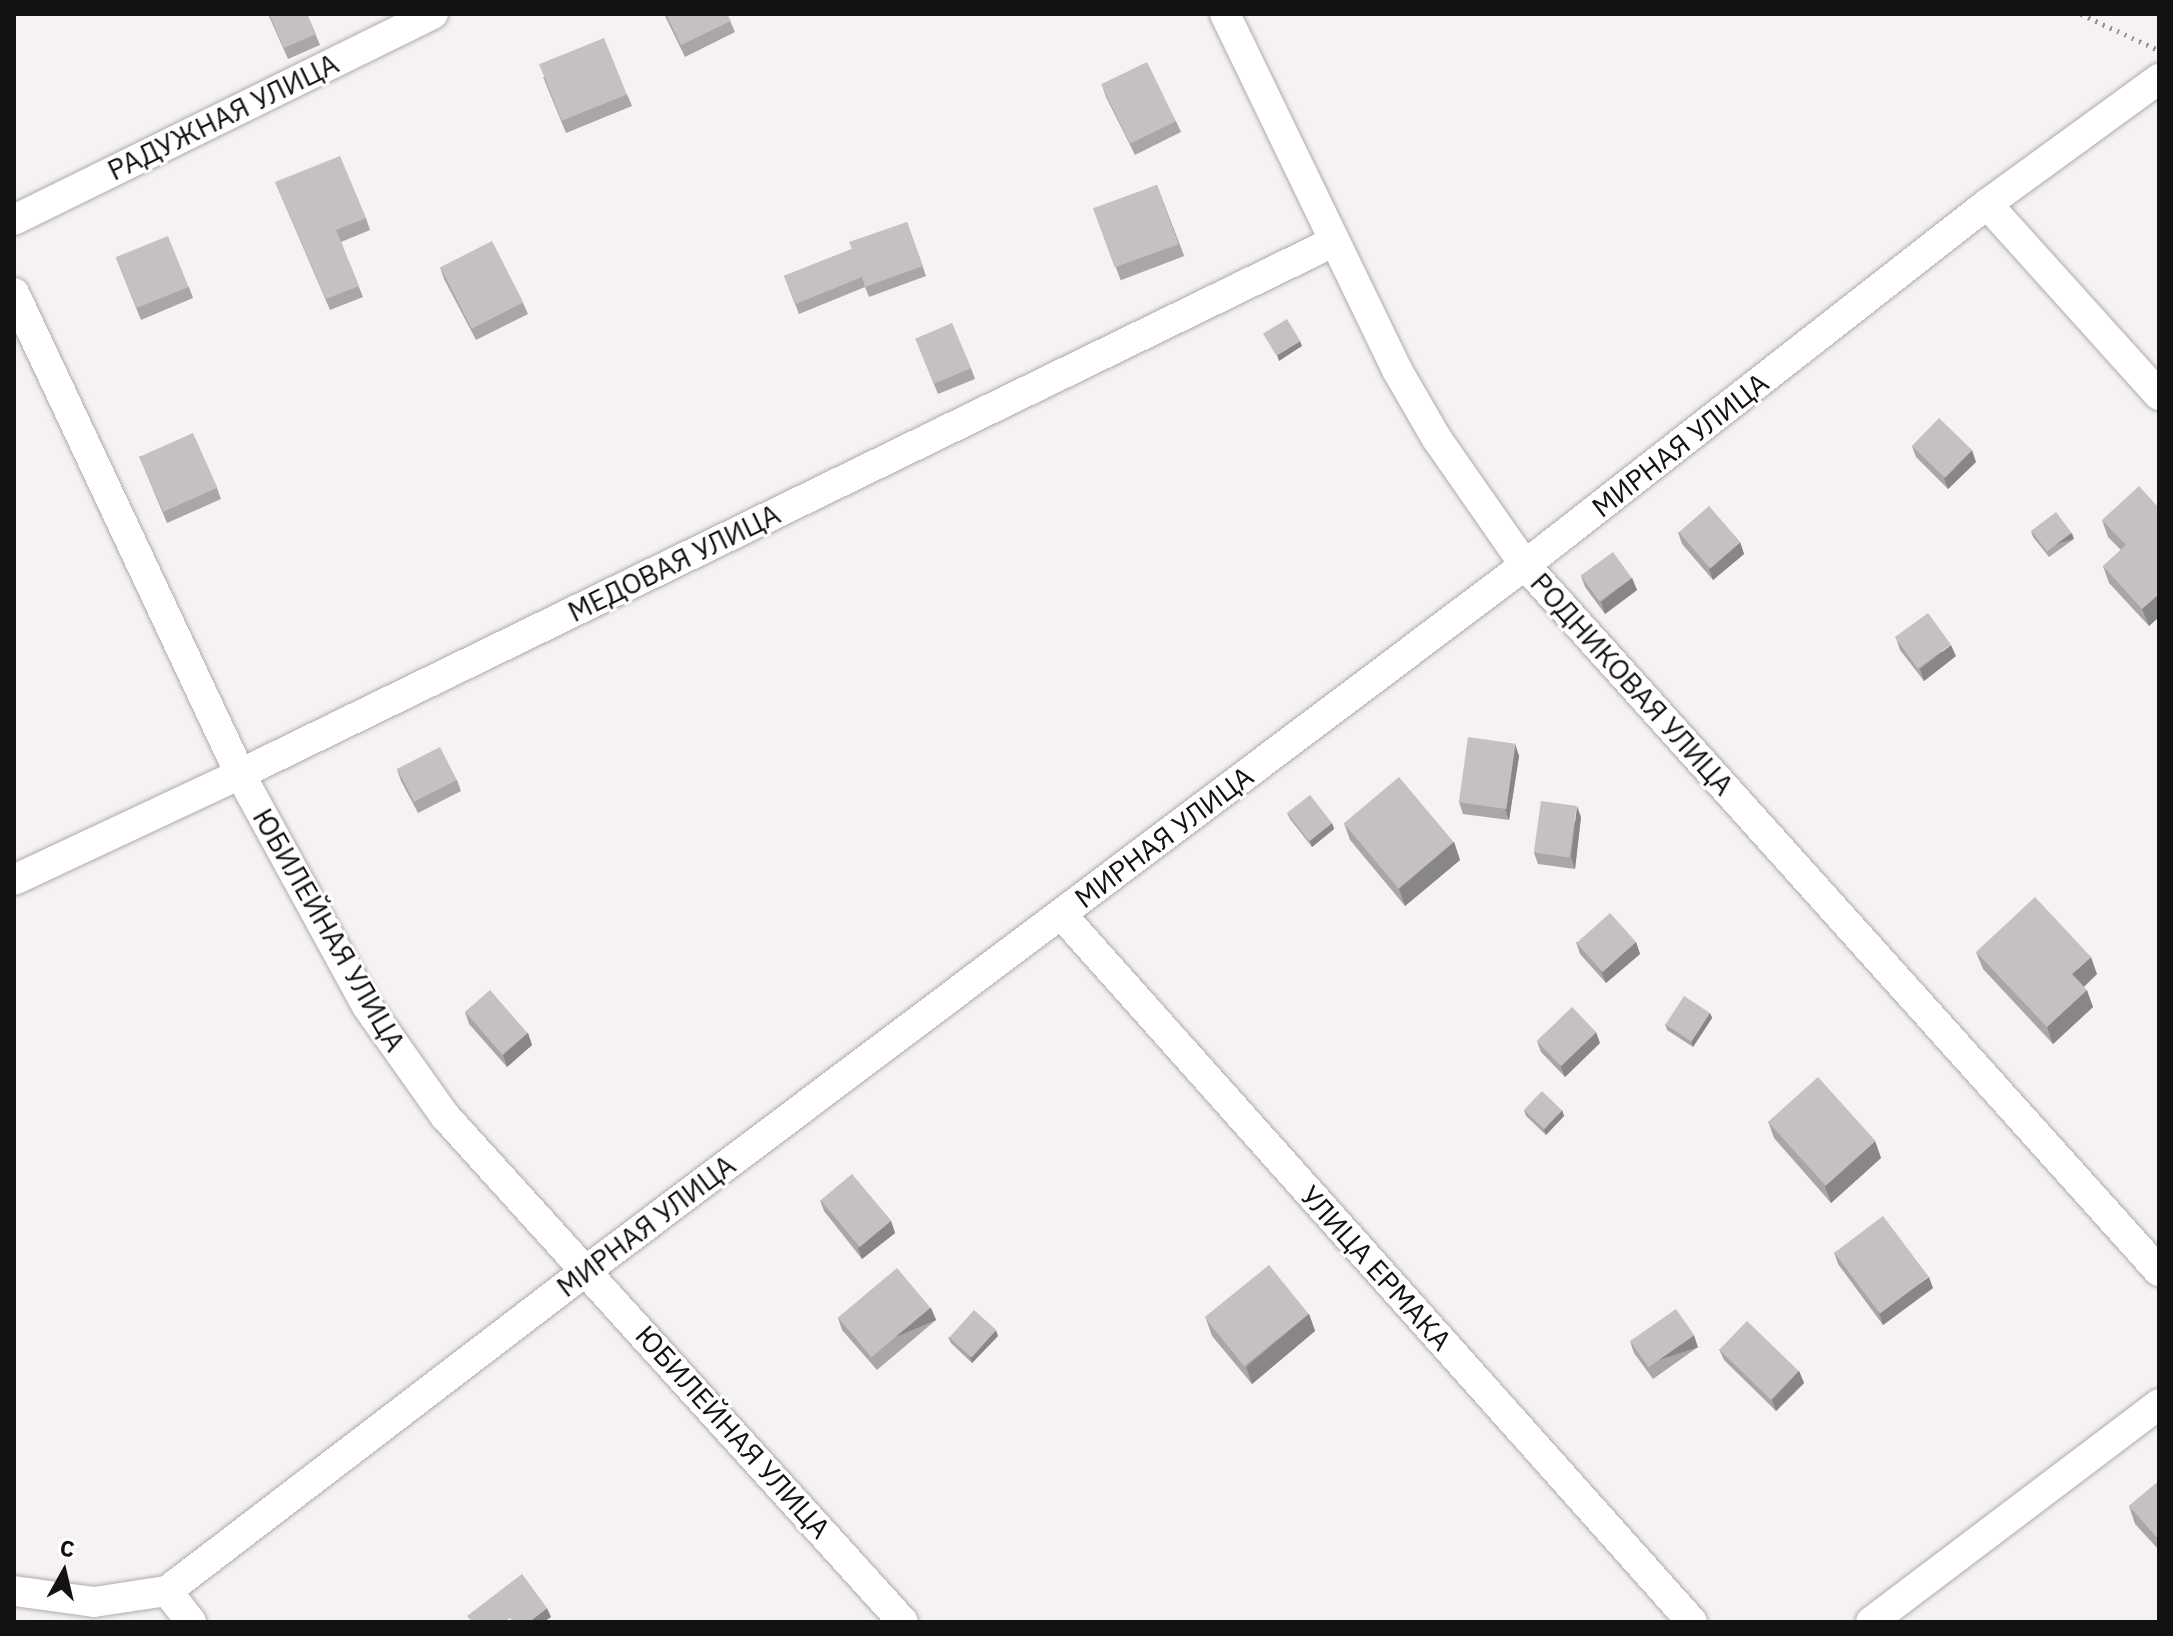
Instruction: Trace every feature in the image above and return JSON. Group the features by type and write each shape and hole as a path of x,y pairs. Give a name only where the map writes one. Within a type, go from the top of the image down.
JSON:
{"street":[{"name":"РАДУЖНАЯ УЛИЦА","path":"14,220 433,14"},
{"name":"РОДНИКОВАЯ УЛИЦА","path":"1225,14 1397,370 1437,439 1525,565 2159,1271"},
{"name":"МИРНАЯ УЛИЦА","path":"167,1591 587,1270 1525,565 1987,204 2159,79"},
{"path":"1987,204 2159,395"},
{"name":"МЕДОВАЯ УЛИЦА","path":"14,880 240,774 1333,242"},
{"name":"ЮБИЛЕЙНАЯ УЛИЦА","path":"14,293 240,774 367,1006 393,1045 445,1116 903,1622"},
{"name":"УЛИЦА ЕРМАКА","path":"1061,914 1692,1622"},
{"path":"1871,1622 2159,1404"},
{"path":"14,1591 94,1602 167,1591 191,1622"}],"path":[{"path":"2081,14 2159,52"}],"building":[{"path":"269,14 307,14 316,34 284,48"},
{"path":"666,14 727,14 731,21 681,45"},
{"path":"604,38 627,95 562,121 539,64"},
{"path":"1147,62 1176,121 1130,144 1101,84"},
{"path":"340,156 366,218 336,230 359,286 326,299 275,182"},
{"path":"1157,185 1179,244 1115,267 1093,208"},
{"path":"907,222 923,266 865,287 862,277 796,304 784,276 852,249 849,242"},
{"path":"168,236 189,287 137,308 116,257"},
{"path":"492,241 523,302 472,329 440,267"},
{"path":"1287,319 1300,341 1276,356 1263,333"},
{"path":"952,323 971,368 934,384 915,339"},
{"path":"1939,418 1972,450 1945,478 1912,446"},
{"path":"193,433 217,488 164,512 139,457"},
{"path":"2139,486 2159,508 2159,594 2142,609 2103,566 2126,545 2102,520"},
{"path":"1709,506 1740,542 1710,568 1679,532"},
{"path":"2056,512 2072,533 2047,551 2031,531"},
{"path":"1613,552 1632,578 1599,601 1581,576"},
{"path":"1928,613 1951,645 1918,669 1895,637"},
{"path":"1468,737 1516,744 1506,809 1459,802"},
{"path":"440,747 457,780 414,802 397,769"},
{"path":"1399,777 1454,842 1398,888 1344,823"},
{"path":"1310,795 1332,823 1309,841 1287,813"},
{"path":"1541,801 1577,806 1569,858 1534,852"},
{"path":"2035,897 2091,957 2072,974 2087,990 2047,1027 1976,952"},
{"path":"1610,913 1636,942 1603,972 1577,943"},
{"path":"490,990 527,1033 502,1055 465,1012"},
{"path":"1684,996 1710,1013 1691,1041 1665,1025"},
{"path":"1572,1007 1596,1032 1561,1066 1537,1041"},
{"path":"1818,1077 1876,1141 1826,1186 1768,1122"},
{"path":"1542,1091 1562,1110 1544,1129 1524,1110"},
{"path":"852,1174 891,1221 860,1247 821,1200"},
{"path":"1883,1216 1929,1277 1880,1313 1834,1253"},
{"path":"1269,1265 1309,1314 1244,1366 1204,1317"},
{"path":"897,1268 930,1308 871,1357 838,1317"},
{"path":"1676,1309 1694,1335 1648,1367 1630,1341"},
{"path":"974,1310 996,1330 972,1358 949,1337"},
{"path":"1747,1321 1799,1371 1771,1400 1719,1350"},
{"path":"2159,1481 2159,1540 2129,1506"},
{"path":"522,1574 547,1608 529,1622 514,1622 510,1618 504,1622 472,1622 467,1616"}]}
